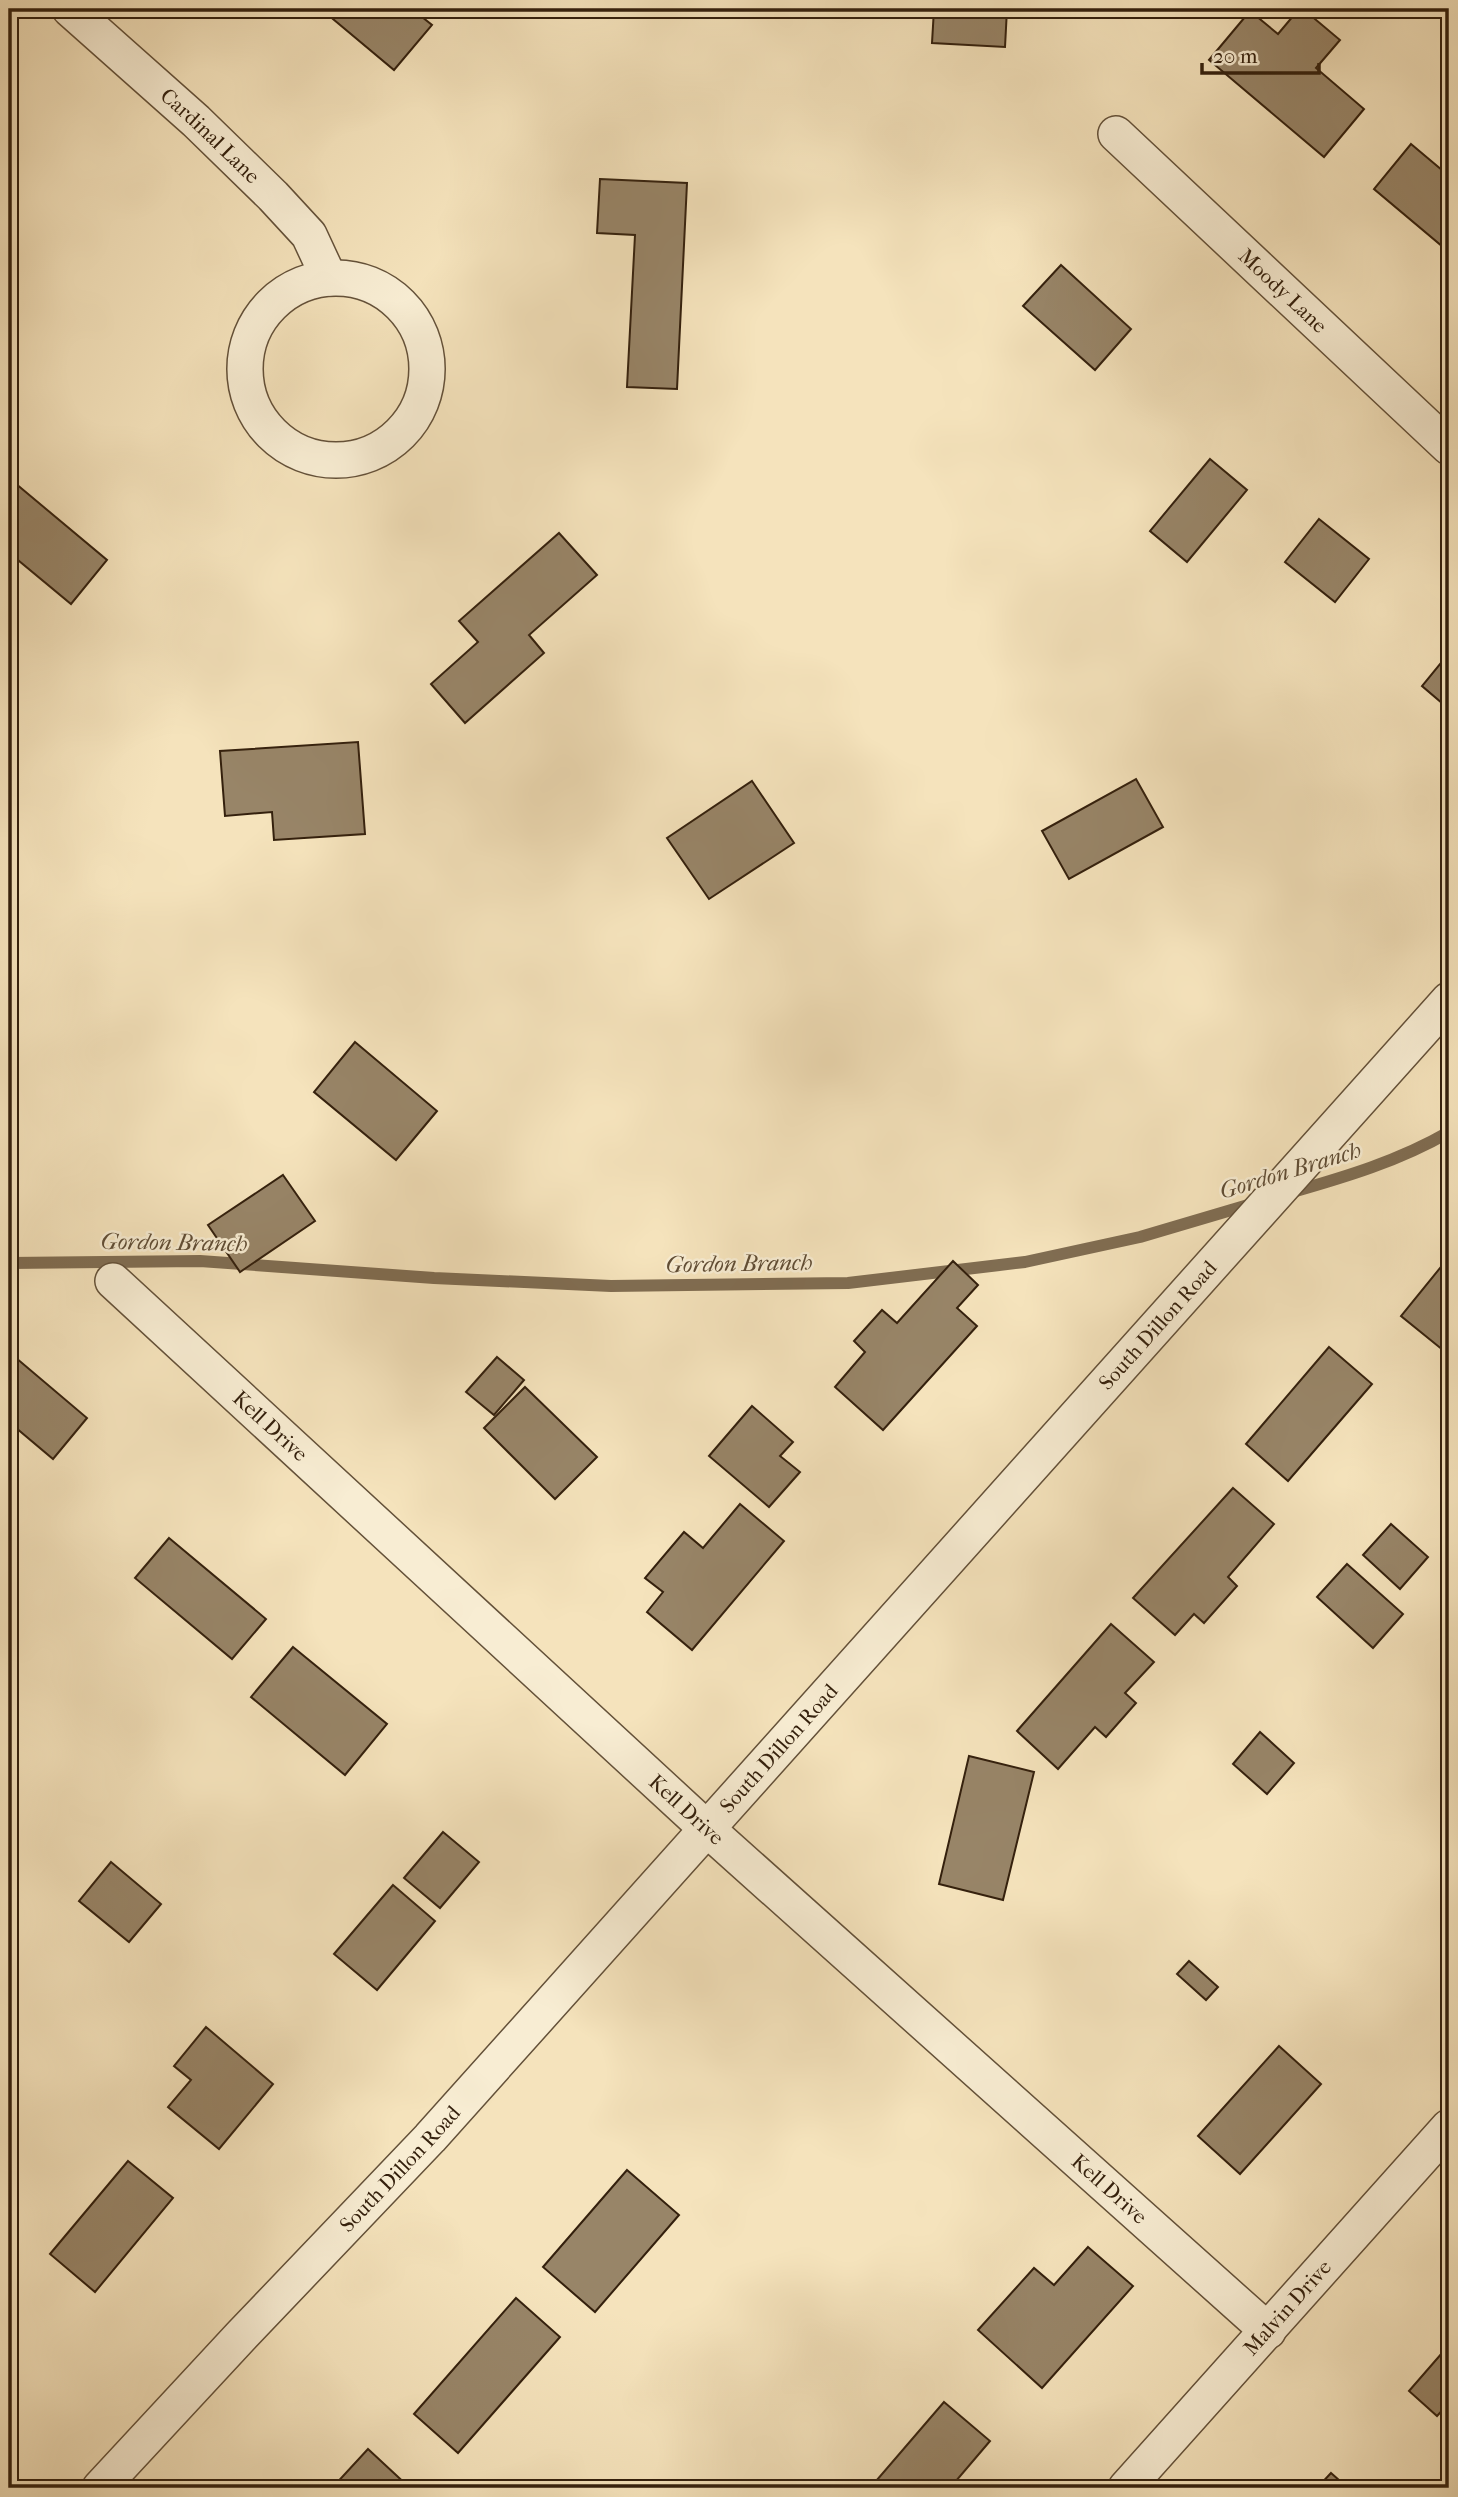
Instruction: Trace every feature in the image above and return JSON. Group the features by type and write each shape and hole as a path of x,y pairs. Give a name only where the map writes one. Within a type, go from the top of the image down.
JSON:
{"street":[{"name":"Cardinal Lane","path":"70,9 196,121 273,196 309,235 329,278"},
{"name":"Moody Lane","path":"1116,134 1449,447"},
{"path":"329,278 360,281 387,293 409,313 423,340 428,369 424,399 409,425 388,446 360,458 330,460 300,453 275,437 256,413 246,384 246,354 252,335 274,301 300,285 329,278"},
{"name":"South Dillon Road","path":"100,2488 430,2138 1449,1000"},
{"name":"Kell Drive","path":"113,1281 706,1828 1268,2331"},
{"name":"Malvin Drive","path":"1126,2488 1449,2127"}],"building":[{"path":"321,9 412,9 432,25 394,70"},
{"path":"934,9 1007,9 1005,47 932,43"},
{"path":"1299,9 1303,9 1340,40 1316,68 1364,109 1324,157 1209,60 1250,11 1278,34"},
{"path":"1411,144 1449,176 1449,252 1374,189"},
{"path":"600,179 687,183 677,389 627,387 635,235 597,233"},
{"path":"1061,265 1131,329 1095,370 1023,306"},
{"path":"1210,459 1247,490 1187,562 1150,531"},
{"path":"9,478 107,560 71,604 13,556 9,561"},
{"path":"1319,519 1369,559 1335,602 1285,562"},
{"path":"559,533 597,575 529,635 544,653 465,723 431,684 478,642 459,621"},
{"path":"1449,653 1449,709 1422,686"},
{"path":"358,742 365,834 274,840 272,812 225,816 220,751"},
{"path":"1136,779 1163,827 1069,879 1042,831"},
{"path":"752,781 794,843 709,899 667,838"},
{"path":"355,1042 437,1111 396,1160 314,1092"},
{"path":"283,1175 315,1221 240,1272 208,1225"},
{"path":"1449,1257 1449,1355 1401,1316"},
{"path":"953,1261 978,1285 957,1308 977,1326 883,1430 835,1387 865,1352 854,1341 882,1310 897,1323"},
{"path":"1329,1347 1372,1384 1288,1481 1246,1444"},
{"path":"9,1352 87,1418 53,1459 9,1422"},
{"path":"497,1357 524,1380 494,1415 466,1392"},
{"path":"525,1387 597,1457 555,1499 484,1428"},
{"path":"752,1406 793,1442 780,1456 800,1472 769,1507 709,1456"},
{"path":"1233,1488 1274,1524 1228,1577 1237,1586 1204,1623 1194,1614 1175,1635 1133,1598"},
{"path":"740,1504 784,1541 692,1650 647,1612 663,1592 645,1578 684,1532 703,1548"},
{"path":"1391,1524 1428,1557 1400,1589 1363,1555"},
{"path":"169,1538 266,1619 232,1659 135,1578"},
{"path":"1347,1564 1403,1614 1373,1648 1317,1597"},
{"path":"1111,1624 1154,1662 1125,1693 1136,1703 1106,1737 1095,1727 1058,1769 1017,1731"},
{"path":"293,1647 387,1724 345,1775 251,1697"},
{"path":"1260,1732 1294,1763 1267,1794 1233,1764"},
{"path":"969,1756 1034,1772 1003,1900 939,1884"},
{"path":"443,1832 479,1862 440,1908 404,1878"},
{"path":"111,1862 161,1904 129,1942 79,1901"},
{"path":"393,1885 435,1921 377,1990 334,1954"},
{"path":"1189,1961 1218,1987 1206,2000 1177,1974"},
{"path":"206,2027 273,2084 219,2149 168,2107 191,2080 174,2066"},
{"path":"1279,2046 1321,2084 1240,2174 1198,2136"},
{"path":"128,2161 173,2198 95,2292 50,2254"},
{"path":"627,2170 679,2215 595,2312 543,2267"},
{"path":"1088,2247 1133,2286 1042,2388 978,2330 1034,2268 1054,2285"},
{"path":"516,2298 560,2337 458,2453 414,2414"},
{"path":"1449,2345 1449,2403 1437,2416 1409,2391"},
{"path":"944,2402 990,2441 950,2488 870,2488"},
{"path":"368,2449 410,2488 332,2488"},
{"path":"1331,2473 1348,2488 1317,2488"}],"waterway":[{"name":"Gordon Branch","path":"1289,1193 1391,1160 1449,1132"},
{"name":"Gordon Branch","path":"9,1263 200,1261 434,1278 611,1286 848,1283 1025,1262 1140,1237 1255,1203"}]}
